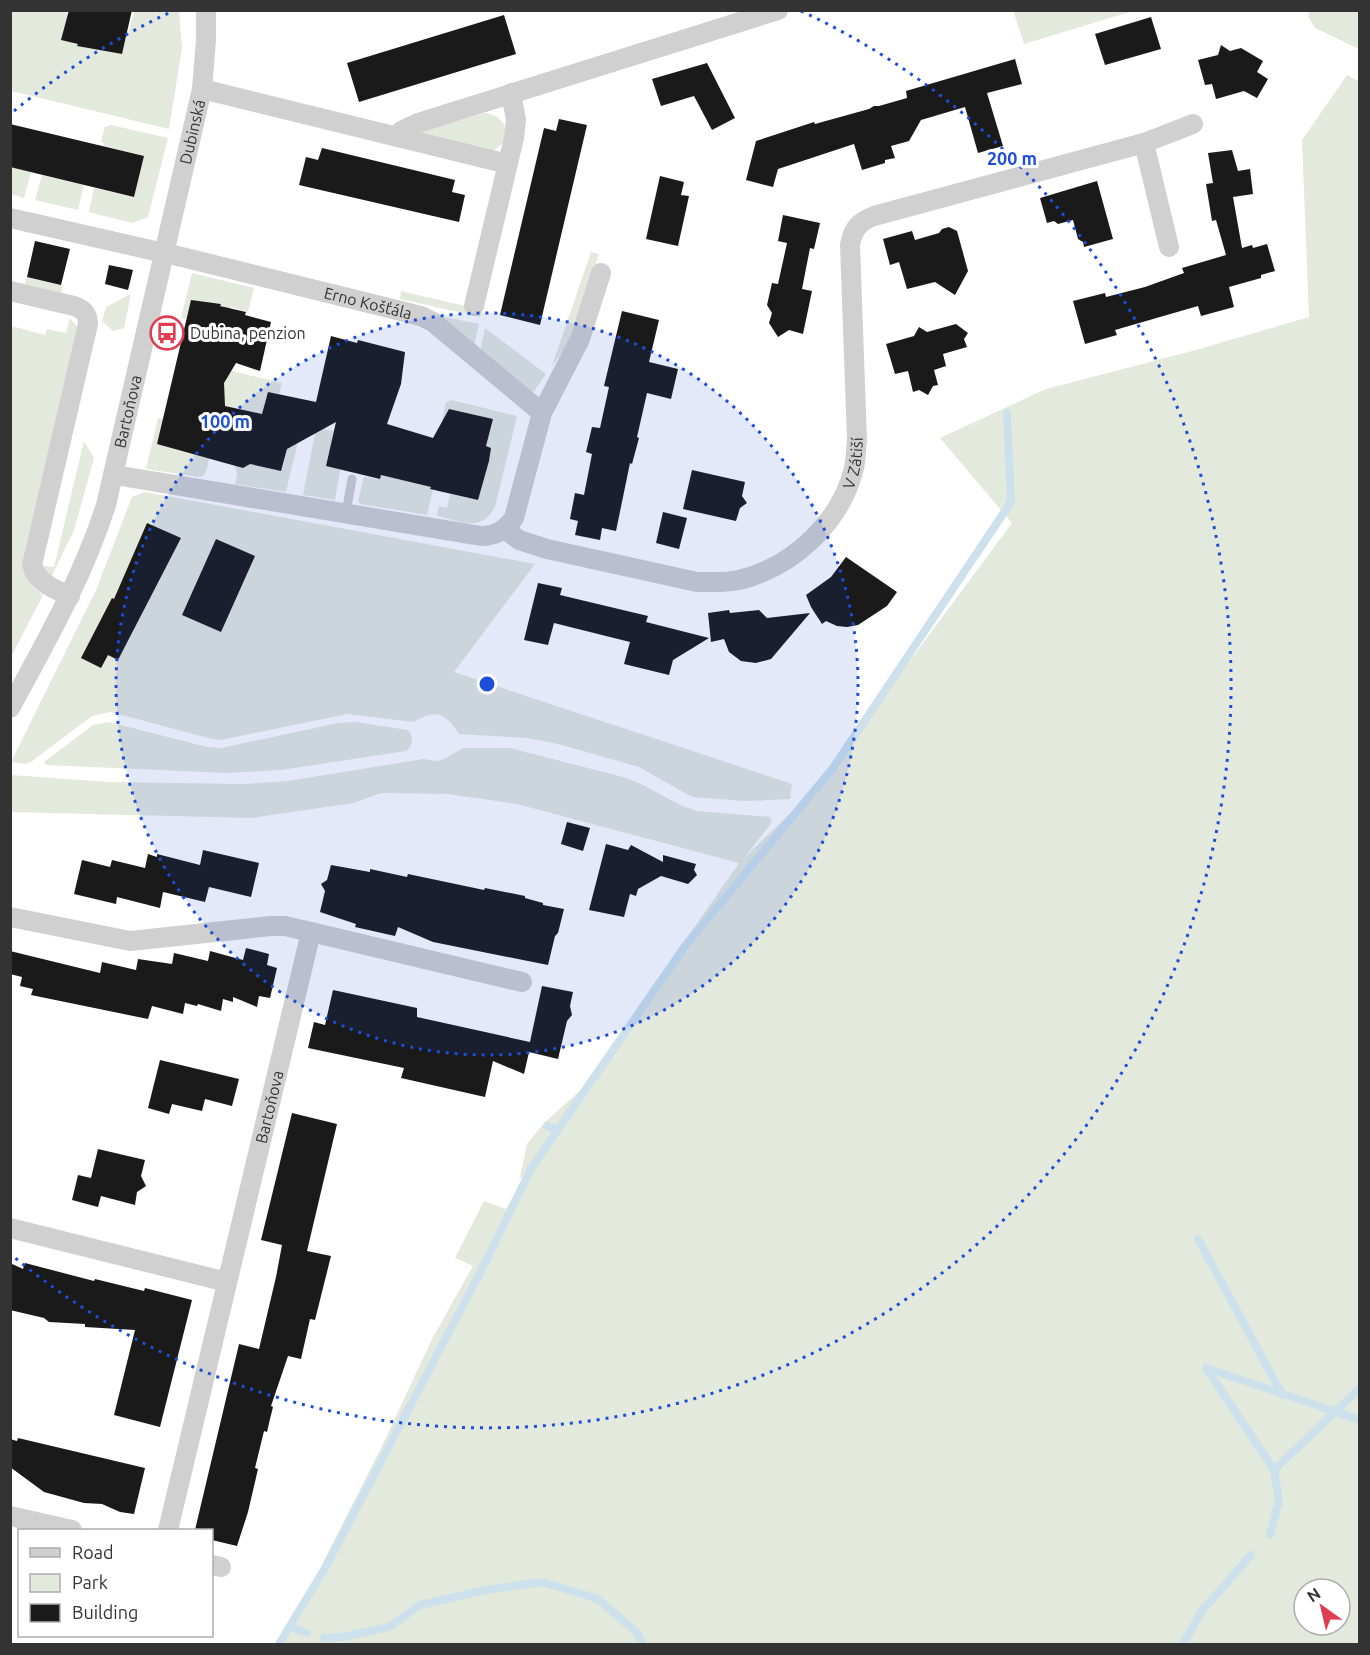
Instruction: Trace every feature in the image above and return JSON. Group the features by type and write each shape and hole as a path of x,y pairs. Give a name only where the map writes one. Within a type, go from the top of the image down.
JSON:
{"street":[{"name":"Dubinská","path":"165,253 202,89 206,10"},
{"path":"398,137 401,131 408,126 778,10"},
{"path":"202,89 508,164"},
{"path":"474,306 514,138 516,120 511,93"},
{"name":"V Zátiší","path":"505,529 519,540 547,549 697,582 739,580 782,563 813,539 826,523 849,486 855,466 857,440 850,245 855,227 874,216 1144,143 1193,124"},
{"path":"1144,143 1169,247"},
{"path":"10,218 165,253"},
{"name":"Erno Košťála","path":"165,253 421,316 433,322 542,413"},
{"name":"Bartoňova","path":"10,708 70,596 97,534 115,475 165,253"},
{"path":"115,475 481,536 496,534 505,529 514,519 542,413 580,339 601,273"},
{"path":"10,291 80,308 88,317 32,565 34,572 44,583 70,596"},
{"path":"10,917 130,941 285,926 522,982"},
{"name":"Bartoňova","path":"168,1529 311,932"},
{"path":"10,1228 227,1282"},
{"path":"10,1516 68,1529"}],"lane":[{"path":"346,513 352,479"}],"green space":[{"path":"56,10 68,13 62,40 78,44 78,46 121,54 135,11 179,11 182,48 169,129 11,91 11,11"},
{"path":"1013,10 1133,10 1133,11 1024,44"},
{"path":"1310,11 1359,11 1359,49 1315,28 1308,16"},
{"path":"1347,75 1360,82 1359,1644 282,1644 382,1446 433,1337 473,1266 455,1258 484,1201 506,1209 523,1180 520,1177 527,1144 545,1122 582,1089 739,863 517,804 448,794 381,793 354,803 250,818 11,812 11,775 109,782 244,784 288,781 423,759 437,761 463,748 510,748 623,777 697,811 770,817 772,821 769,826 744,858 814,790 1012,523 940,438 1046,389 1196,350 1309,317 1302,140"},
{"path":"485,113 499,118 505,129 506,135 503,141 492,151 421,134 424,131"},
{"path":"111,125 168,138 148,217 132,223 89,212 94,188 134,197 144,156 103,146 104,143 101,142 105,127"},
{"path":"11,167 31,172 24,198 11,194"},
{"path":"42,175 84,185 78,210 35,200"},
{"path":"591,252 599,254 568,344 552,366"},
{"path":"192,273 254,288 248,312 231,307 230,310 220,307 219,303 193,304 191,300 186,319 181,318"},
{"path":"27,277 63,285 61,293 25,284"},
{"path":"401,291 482,310 480,317 400,299"},
{"path":"131,294 124,328 113,331 102,321 106,307"},
{"path":"435,315 479,324 474,346"},
{"path":"70,318 78,328 26,575 33,587 43,595 11,657 11,326 45,335 47,329 66,333"},
{"path":"485,328 546,374 532,394 480,351"},
{"path":"224,369 282,383 279,394 274,393 266,397 261,421 235,408 221,409"},
{"path":"451,400 517,416 495,507 489,515 477,523 437,516 439,506 447,508 450,494 478,500 480,474 486,475 483,472 490,448 486,446 493,419 450,409 446,422 442,421 446,402"},
{"path":"306,407 286,492 235,484 237,474 235,466 243,468 250,464 276,470 283,466 287,449"},
{"path":"158,418 163,419 184,446 184,452 186,449 197,455 209,457 203,476 146,469"},
{"path":"316,428 334,431 326,465 341,465 335,500 303,495"},
{"path":"84,441 94,458 74,530 49,582 38,565 54,567"},
{"path":"381,475 431,486 430,489 433,490 427,515 360,504 358,501 364,477 379,479"},
{"path":"145,492 535,564 454,672 792,784 790,799 745,801 692,797 639,767 558,744 527,738 459,734 450,722 435,714 414,722 347,714 221,740 111,712 92,716 32,761 25,764 11,762 96,590 132,497"},
{"path":"109,722 207,747 221,748 338,723 355,722 408,730 412,741 406,751 281,770 227,773 46,765 44,762 93,725"}],"building":[{"path":"69,10 132,10 122,54 77,46 78,44 61,40"},
{"path":"504,15 516,54 359,102 347,63"},
{"path":"1151,17 1161,49 1105,65 1095,34"},
{"path":"1221,45 1230,51 1241,48 1263,61 1257,72 1268,79 1257,98 1244,91 1216,99 1212,84 1205,85 1198,60 1218,55"},
{"path":"1015,59 1022,84 987,93 1003,146 978,153 965,107 921,120 909,141 891,146 895,158 885,160 885,163 862,170 854,144 778,169 773,187 746,180 756,141 814,122 815,124 907,98 906,91"},
{"path":"707,63 735,118 712,130 694,96 661,106 652,79"},
{"path":"559,119 587,125 540,325 500,315 544,128 556,131"},
{"path":"10,124 144,156 134,197 10,167"},
{"path":"322,148 455,180 452,192 465,195 459,222 299,185 306,157 318,160"},
{"path":"1232,150 1238,171 1250,169 1253,194 1233,197 1242,248 1267,244 1275,271 1261,275 1261,278 1229,287 1234,307 1201,316 1198,306 1115,330 1117,335 1085,344 1073,301 1105,293 1106,297 1145,287 1184,273 1182,268 1226,255 1216,220 1212,221 1206,184 1213,183 1208,153"},
{"path":"660,176 684,182 681,195 689,196 678,246 646,239"},
{"path":"1097,181 1113,239 1084,247 1083,242 1078,239 1073,220 1058,224 1054,221 1047,223 1040,198"},
{"path":"783,215 820,223 814,249 810,248 802,289 812,291 803,334 789,330 778,337 769,323 772,313 767,305 772,283 778,284 787,243 778,241"},
{"path":"949,227 957,231 968,271 955,295 935,282 907,289 899,262 890,265 883,239 912,231 915,240 939,233 942,229"},
{"path":"35,241 70,249 61,285 27,277"},
{"path":"109,265 133,270 128,290 105,284"},
{"path":"191,300 221,304 220,306 246,312 245,315 271,322 260,371 236,363 224,383 225,406 262,414 268,392 316,402 331,336 405,352 401,384 387,424 433,438 449,409 493,419 486,446 491,448 489,461 478,500 381,475 380,479 326,466 336,422 287,449 281,471 250,464 243,468 157,444"},
{"path":"622,311 659,320 649,362 678,369 671,399 647,393 637,437 639,438 632,464 630,463 616,531 602,528 600,540 575,535 578,521 570,519 575,493 584,495 592,454 586,452 592,427 600,428 609,387 604,386"},
{"path":"956,324 968,333 964,339 967,347 943,354 946,366 934,370 938,385 933,386 928,395 919,390 913,392 908,371 895,374 886,344 914,336 919,327 927,332"},
{"path":"692,470 745,482 742,496 747,503 740,508 736,521 683,509"},
{"path":"663,512 687,518 679,549 656,543"},
{"path":"147,523 181,538 118,660 108,655 101,668 81,658 112,598 114,599"},
{"path":"216,539 255,556 221,632 182,615"},
{"path":"846,557 897,592 887,606 858,625 837,626 826,621 822,624 806,595 831,577"},
{"path":"538,583 562,588 560,595 648,616 646,622 709,638 673,660 669,675 624,664 630,642 554,623 548,645 524,640"},
{"path":"729,610 730,613 759,610 767,618 810,613 771,659 756,663 741,661 729,652 724,639 711,642 708,613"},
{"path":"567,822 590,828 583,851 561,844"},
{"path":"606,844 628,850 631,845 663,862 663,855 696,864 694,870 697,875 688,884 661,876 638,889 636,896 630,894 624,917 589,910"},
{"path":"203,850 259,863 251,897 209,887 205,902 163,892 160,908 117,897 116,904 74,894 82,860 110,867 112,860 145,868 148,854 157,857 157,854 200,865"},
{"path":"331,865 370,872 370,869 407,877 408,874 484,890 485,888 525,896 543,905 564,909 548,965 433,942 398,927 395,936 355,927 356,924 320,912 325,891 321,884 327,880"},
{"path":"246,948 269,954 267,965 277,968 270,998 259,996 257,1007 233,997 233,1002 223,999 221,1011 198,1004 197,1006 185,1003 183,1014 152,1006 148,1019 31,995 33,989 20,986 22,977 10,974 10,951 100,973 102,962 136,970 138,959 172,964 174,953 208,961 210,951 243,960"},
{"path":"542,986 573,992 570,1006 572,1015 567,1021 558,1059 529,1052 524,1074 493,1061 485,1097 401,1078 404,1068 308,1048 314,1022 325,1025 333,990 417,1008 417,1017 530,1042"},
{"path":"160,1060 239,1079 232,1106 205,1099 202,1111 172,1104 169,1114 148,1108"},
{"path":"292,1113 337,1124 307,1251 331,1256 315,1320 310,1319 301,1359 288,1356 271,1406 273,1407 267,1432 264,1431 255,1468 258,1469 248,1512 237,1546 213,1540 213,1529 195,1529 239,1344 259,1349 276,1277 282,1245 261,1240"},
{"path":"98,1149 145,1160 141,1176 146,1186 137,1192 135,1205 101,1196 98,1207 72,1200 78,1175 91,1178"},
{"path":"10,1263 23,1269 25,1263 94,1281 95,1279 144,1291 145,1288 192,1300 160,1427 114,1415 135,1330 49,1322 44,1318 10,1310"},
{"path":"18,1438 145,1468 134,1514 120,1512 102,1504 84,1503 44,1492 10,1467 10,1439 17,1441"}],"waterway":[{"path":"279,1644 325,1568 480,1273 532,1167 685,946 833,768 1011,502 1007,413"},
{"path":"547,1126 558,1130"},
{"path":"1198,1239 1282,1394"},
{"path":"1206,1368 1274,1470 1279,1500 1270,1535"},
{"path":"1206,1368 1360,1420"},
{"path":"1274,1470 1360,1388"},
{"path":"1183,1644 1202,1611 1251,1555"},
{"path":"324,1638 343,1637 389,1627 420,1605 486,1590 542,1582 598,1599 636,1632 643,1644"},
{"path":"290,1627 307,1633"}],"place":[{"name":"Dubina, penzion","path":"167,333"}]}
